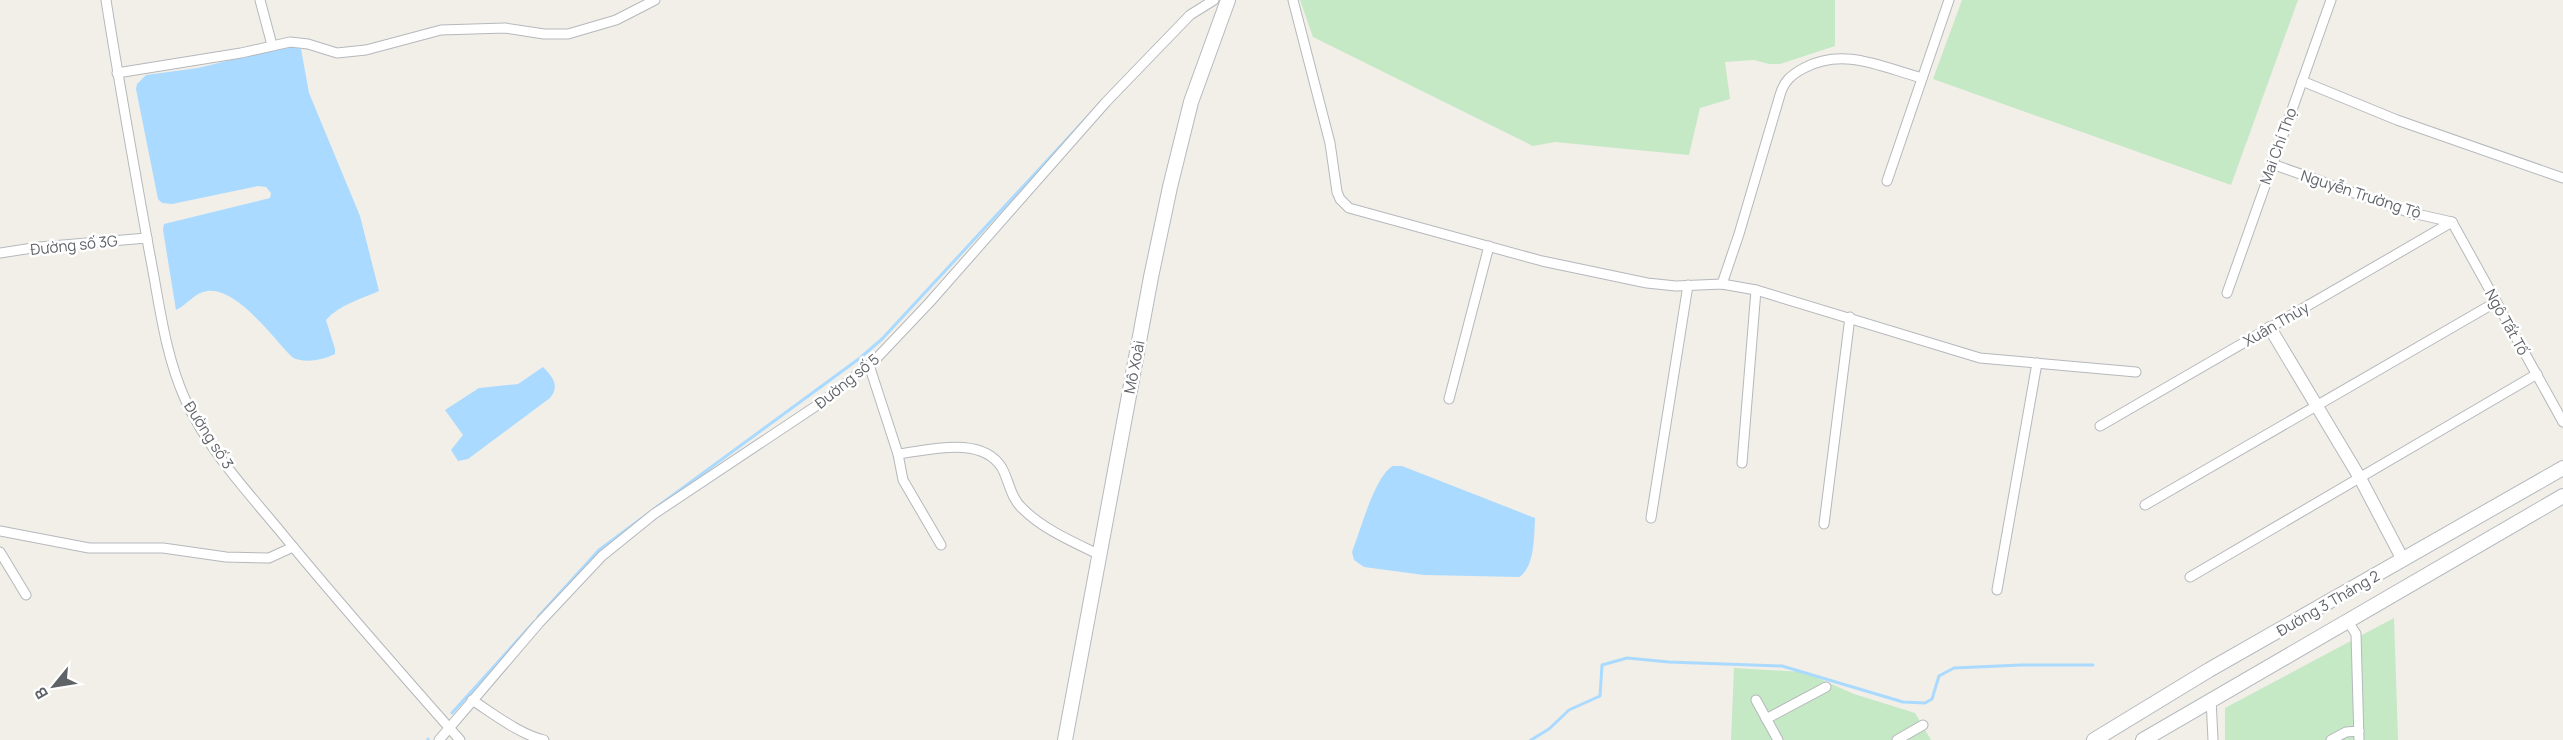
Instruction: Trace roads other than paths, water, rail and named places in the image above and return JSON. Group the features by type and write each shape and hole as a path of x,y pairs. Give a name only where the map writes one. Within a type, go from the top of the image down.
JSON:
{"main road":[{"name":"Mô Xoài","path":"1065,740 1151,277 1182,137 1197,83 1228,0"},
{"name":"Đường 3 Tháng 2","path":"2094,740 2209,670 2563,468"},
{"name":"Đường 3 Tháng 2","path":"2143,740 2563,496"}],"street":[{"name":"Đường số 3","path":"106,0 117,74 167,342 186,400 219,453 293,548 460,740"},
{"path":"260,0 272,45"},
{"path":"117,74 241,53 272,45 299,43 337,53 366,50 441,30 506,28 544,34 568,34 616,20 655,0"},
{"name":"Đường số 5","path":"439,740 448,727 602,556 654,514 795,422 869,365 929,303 1106,102 1190,15 1214,0"},
{"path":"1293,0 1330,143 1337,192 1344,205 1542,261 1647,283 1722,284 1756,290 1850,317 1960,354 1980,358 2136,372"},
{"path":"1887,181 1948,0"},
{"name":"Mai Chí Thọ","path":"2227,294 2331,0"},
{"path":"1722,284 1780,95 1789,77 1819,61 1838,57 1922,78"},
{"path":"2302,81 2397,120 2563,178"},
{"name":"Nguyễn Trường Tộ","path":"2272,164 2408,212 2452,222"},
{"name":"Ngô Tất Tố","path":"2452,222 2563,422"},
{"name":"Xuân Thủy","path":"2100,426 2452,222"},
{"name":"Đường số 3G","path":"0,254 39,247 147,238"},
{"path":"1449,399 1489,246"},
{"path":"1651,518 1688,285"},
{"path":"1742,463 1756,290"},
{"path":"2145,505 2496,302"},
{"path":"1824,524 1850,317"},
{"path":"2270,328 2360,478 2403,560"},
{"path":"1997,590 2037,363"},
{"path":"869,365 898,453 903,480 941,545"},
{"path":"2190,577 2537,374"},
{"path":"898,453 958,448 989,453 1000,465 1022,509 1064,537 1098,554"},
{"path":"0,531 89,548 130,550 163,548 226,557 269,558 293,548"},
{"path":"0,552 26,595"},
{"path":"2331,740 2346,732 2359,736 2356,634 2347,620"},
{"path":"1766,718 1826,687"},
{"path":"2211,699 2212,740"},
{"path":"472,700 508,721 524,734 544,740"},
{"path":"1756,700 1778,740"},
{"path":"1897,740 1923,725"}],"water":[{"path":"287,46 301,49 309,93 360,216 379,291 344,306 326,320 335,354 313,360 292,357 242,305 218,292 202,292 176,310 163,230 164,224 270,198 271,193 266,187 258,186 172,204 162,203 158,199 136,89 137,84 146,75 198,68"},
{"path":"543,367 550,374 555,386 550,398 468,459 458,461 451,450 463,435 445,410 479,388 518,384"},
{"path":"1393,466 1402,466 1535,518 1533,550 1524,572 1519,577 1424,575 1364,567 1354,560 1352,552 1374,492 1386,471"}],"waterway":[{"path":"654,509 860,358 882,339 1092,112"},
{"path":"538,617 599,550 649,513"},
{"path":"452,713 534,622"},
{"path":"1531,740 1549,729 1569,710 1600,696 1602,665 1627,658 1669,662 1782,666 1903,702 1925,703 1932,699 1939,676 1954,668 2093,665"}]}
